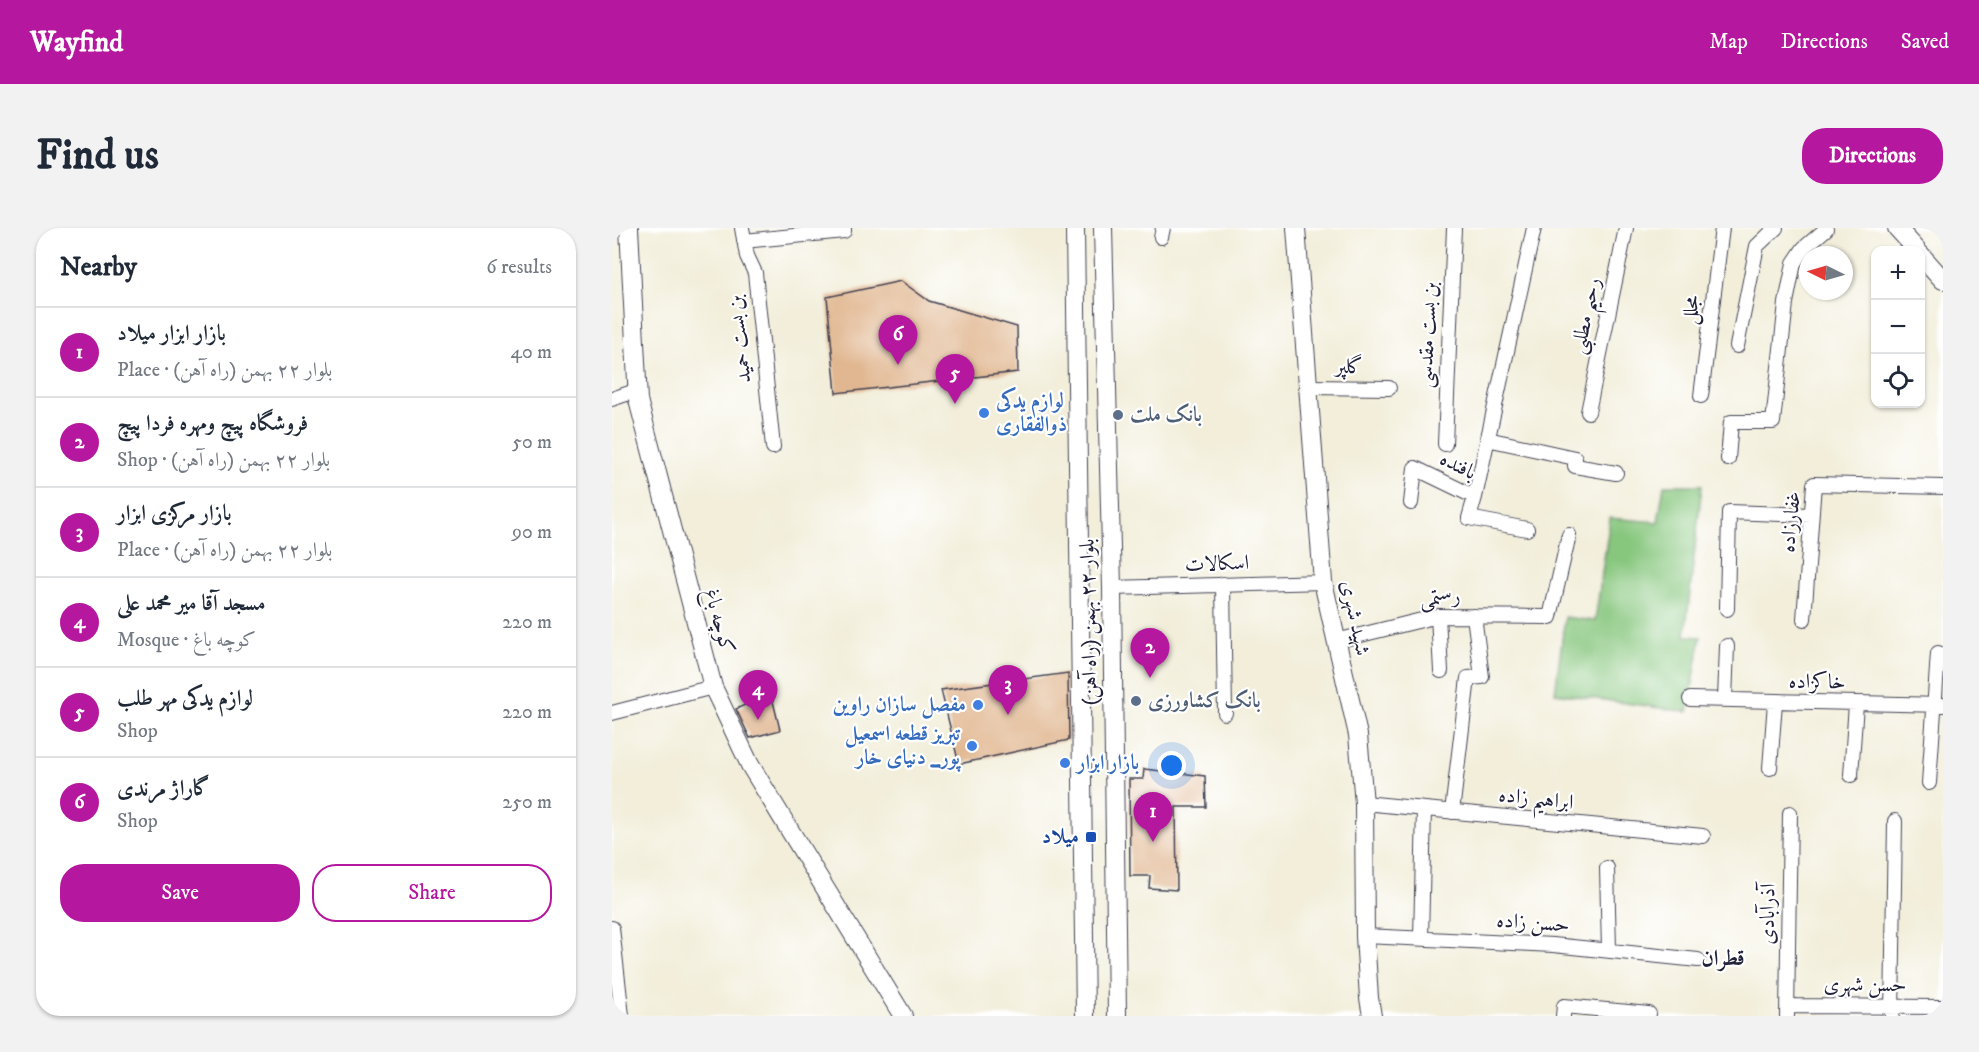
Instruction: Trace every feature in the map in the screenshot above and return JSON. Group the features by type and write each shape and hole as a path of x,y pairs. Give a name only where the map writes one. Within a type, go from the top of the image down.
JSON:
{"main road":[{"name":"کوچه باغ","path":"629,228 638,390 713,687 750,765 903,1016"},
{"name":"بلوار ۲۲ بهمن (راه آهن)","path":"1076,228 1085,1016"},
{"name":"بلوار ۲۲ بهمن (راه آهن)","path":"1103,228 1112,588 1117,1016"},
{"name":"شهید شهری","path":"1296,228 1323,582 1358,735 1364,803 1365,936 1372,1016"},
{"path":"1897,228 1913,246"},
{"path":"1925,260 1943,280"}],"street":[{"name":"بن بست مقدسی","path":"1444,444 1454,228"},
{"path":"1474,498 1534,228"},
{"name":"رحیم مطلبی","path":"1588,412 1626,228"},
{"name":"مجلل","path":"1701,396 1722,228"},
{"path":"1737,346 1757,246 1776,228"},
{"path":"743,234 844,229"},
{"path":"1728,459 1731,422 1773,422 1786,303 1794,263 1804,248 1826,229"},
{"name":"بن بست حمید","path":"743,234 747,256 755,273 773,447"},
{"name":"گلپر","path":"1308,387 1389,388"},
{"path":"612,399 638,390"},
{"path":"1487,439 1575,458 1575,465 1616,473"},
{"name":"بافنده","path":"1411,503 1415,468 1474,498 1470,518 1527,529"},
{"name":"غفارزاده","path":"1804,619 1814,484 1943,488"},
{"path":"1727,609 1730,512 1811,515"},
{"name":"رستمی","path":"1336,641 1438,615 1550,617 1569,535"},
{"name":"اسکالات","path":"1112,588 1323,582"},
{"path":"1223,585 1225,713"},
{"path":"1438,615 1441,671"},
{"path":"1452,812 1468,678 1482,677 1474,616"},
{"path":"1725,700 1727,646"},
{"path":"1929,783 1938,705 1938,653"},
{"path":"612,713 713,687"},
{"name":"خاکزاده","path":"1690,699 1938,705"},
{"path":"1770,768 1775,702"},
{"path":"1851,775 1856,704"},
{"name":"ابراهیم زاده","path":"1364,803 1703,836"},
{"path":"1421,938 1424,809"},
{"name":"آذرآبادی","path":"1787,1011 1790,813"},
{"path":"1892,1011 1896,821"},
{"path":"1607,868 1610,950"},
{"path":"612,928 622,1016"},
{"name":"حسن زاده","path":"1365,936 1553,945 1698,960"},
{"path":"1563,1016 1564,1006 1649,1014"},
{"name":"حسن شهری","path":"1787,1011 1892,1011 1943,1007"}],"green space":[{"path":"1664,485 1702,485 1685,636 1701,637 1688,712 1555,693 1565,617 1595,621 1610,518 1658,522"}],"building":[{"path":"901,281 929,301 1017,327 1018,372 836,393 827,297"},
{"path":"1068,673 1069,740 959,764 941,690"},
{"path":"771,693 780,730 750,738 736,709"},
{"path":"1144,769 1205,776 1206,807 1176,807 1177,890 1149,888 1150,876 1130,876 1129,779 1143,779"}],"place":[{"name":"گاراژ مرندی","path":"898,365"},
{"name":"لوازم یدکی مهر طلب","path":"955,404"},
{"name":"لوازم یدکی ذوالفقاری","path":"984,413"},
{"name":"بانک ملت","path":"1118,415"},
{"name":"فروشگاه پیچ ومهره فردا پیچ","path":"1150,678"},
{"name":"بانک کشاورزی","path":"1136,701"},
{"name":"مفصل سازان راوین","path":"978,705"},
{"name":"بازار مرکزی ابزار","path":"1008,715"},
{"name":"مسجد آقا میر محمد علی","path":"758,720"},
{"name":"تبریز قطعه اسمعیل پور_ دنیای خار","path":"972,746"},
{"name":"بازار ابزار","path":"1065,763"},
{"name":"میلاد","path":"1091,837"},
{"name":"بازار ابزار میلاد","path":"1153,842"}],"district":[{"name":"قطران","path":"1723,958"}]}
